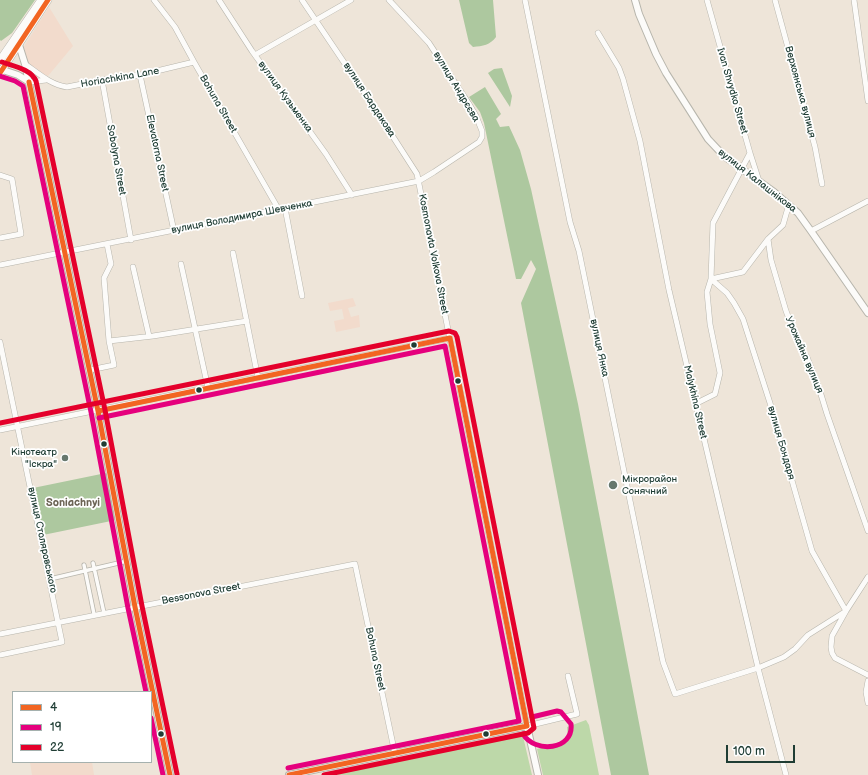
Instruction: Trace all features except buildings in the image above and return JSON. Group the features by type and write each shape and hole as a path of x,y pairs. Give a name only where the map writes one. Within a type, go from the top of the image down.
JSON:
{"main road":[{"path":"0,59 41,0"},
{"path":"1,70 48,0"}],"street":[{"name":"Bohuna Street","path":"154,0 175,27 279,210"},
{"name":"вулиця Кузьменка","path":"219,0 255,55 326,154 352,195"},
{"name":"вулиця Бардакова","path":"302,0 414,169 419,181"},
{"path":"255,55 351,0"},
{"name":"вулиця Андрєєва","path":"389,0 429,43 472,110 482,131 482,138 479,142 419,181"},
{"name":"вулиця Янка","path":"525,0 570,222 579,251 663,662 675,694 758,668"},
{"name":"вулиця Калашнікова","path":"635,0 639,14 656,54 666,73 708,139 724,156 788,204 804,220 868,313"},
{"name":"Ivan Shvydko Street","path":"707,0 759,181"},
{"name":"Верхоянська вулиця","path":"775,0 815,147 822,184"},
{"path":"854,0 868,101"},
{"name":"Malykhina Street","path":"598,32 619,68 635,121 669,290 695,404 758,668 786,775"},
{"path":"19,45 26,64 64,253 90,370 135,607 170,775"},
{"name":"Horiachkina Lane","path":"26,64 46,80 62,87 67,87 102,80 140,75 194,62"},
{"path":"1,70 18,75 29,82"},
{"name":"Elevatorna Street","path":"140,75 174,231"},
{"name":"Horiachkina Lane","path":"29,82 46,80"},
{"name":"Sobolyna Street","path":"102,80 131,240"},
{"path":"695,404 715,394 720,373 710,324 707,292 711,279 713,223 750,153"},
{"path":"0,175 12,179 21,234 0,238"},
{"name":"вулиця Володимира Шевченка","path":"0,265 131,240 419,181"},
{"name":"Kosmonavta Volkova Street","path":"419,181 527,726"},
{"path":"811,231 868,201"},
{"path":"711,279 743,272 768,239 783,225 788,204"},
{"path":"286,208 302,296"},
{"name":"Урожайна вулиця","path":"768,239 771,260 786,311 819,388 868,531"},
{"path":"90,370 114,365 109,341 104,278 111,264 107,244"},
{"path":"233,252 258,378"},
{"path":"181,264 208,388"},
{"path":"133,267 149,336"},
{"name":"вулиця Бондаря","path":"711,279 727,293 743,319 770,403 812,551 846,611"},
{"path":"109,341 247,321"},
{"path":"0,430 450,338"},
{"name":"вулиця Столяровського","path":"0,342 62,642 0,655"},
{"path":"50,579 127,561"},
{"path":"93,563 104,612"},
{"name":"Bohuna Street","path":"355,564 395,754"},
{"name":"Bessonova Street","path":"0,634 58,621 355,564"},
{"path":"84,565 94,614"},
{"path":"758,668 790,654 808,635 828,630 846,611 868,577"},
{"path":"828,630 846,611"},
{"path":"828,630 832,653 835,658 868,675"},
{"path":"289,775 395,754 577,714 568,676"},
{"path":"868,681 866,692 868,703"},
{"path":"527,726 538,775"}],"shaded area":[{"path":"49,7 73,46 48,76 30,70 23,48"},
{"path":"353,298 356,306 348,308 351,317 359,315 360,327 336,332 334,321 344,319 342,309 330,311 328,303"},
{"path":"30,763 92,763 94,775 32,775"}],"green space":[{"path":"0,0 35,0 12,33 1,41 0,40"},
{"path":"459,0 493,0 496,37 491,42 483,46 473,47 469,43"},
{"path":"502,68 512,96 510,107 488,73 494,69"},
{"path":"485,87 501,114 496,119 500,127 509,126 520,150 531,189 578,404 649,775 611,775 521,303 536,269 531,260 521,279 516,279 484,123 480,112 469,97"},
{"path":"106,473 116,520 43,535 33,488"},
{"path":"586,720 589,725 599,775 543,775 537,749 568,740 567,727"},
{"path":"522,732 532,775 324,775"}],"transit line":[{"name":"4","path":"0,73 48,0"},
{"name":"22","path":"2,62 26,71 34,77 36,81 105,410 142,606 177,774"},
{"name":"19","path":"0,76 15,81 23,86 91,412 128,608 146,691"},
{"name":"4","path":"29,82 98,411 135,607 170,775"},
{"name":"22","path":"0,423 449,331 455,333 534,728 528,733 324,775"},
{"name":"4","path":"98,411 450,338 527,726 289,775"},
{"name":"19","path":"99,418 445,346 519,721 288,768"},
{"name":"19","path":"523,734 536,745 553,746 560,744 570,733 571,724 561,712 557,711 532,717"},
{"name":"19","path":"152,723 163,775"}],"place":[{"name":"Кінотеатр \"Іскра\"","path":"65,458"},
{"name":"Мікрорайон Сонячний","path":"613,485"}],"district":[{"name":"Soniachnyi","path":"73,503"}]}
